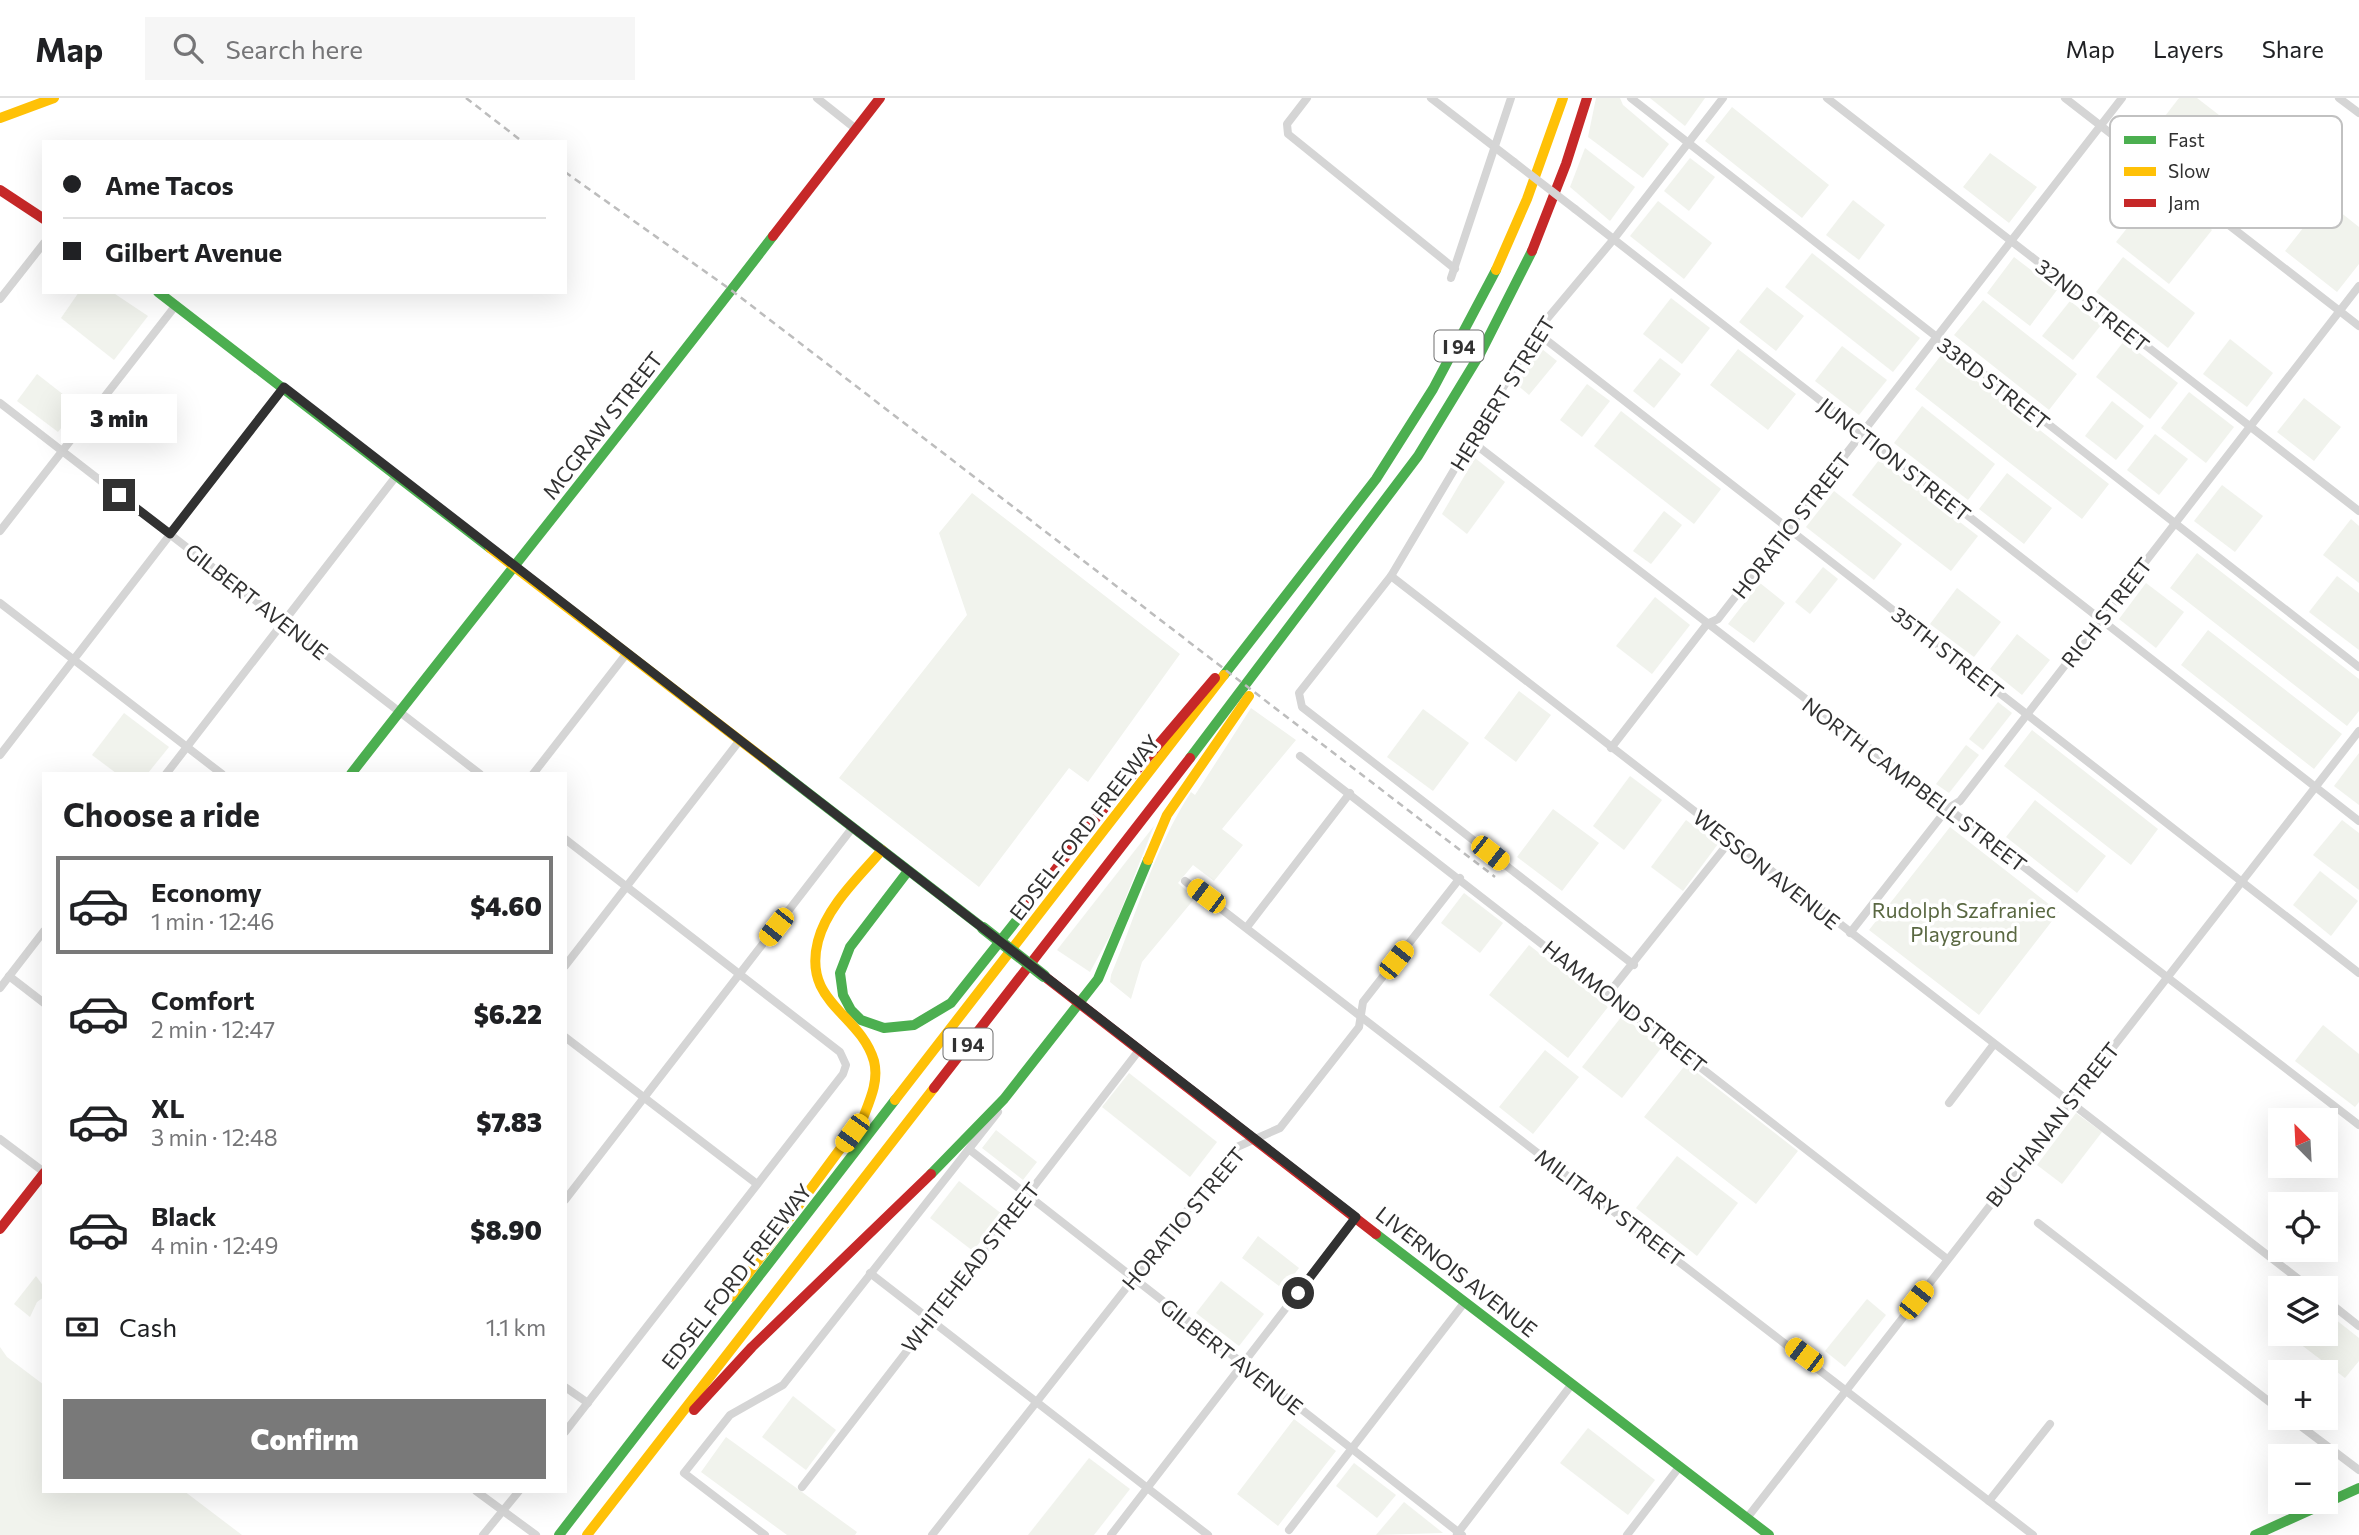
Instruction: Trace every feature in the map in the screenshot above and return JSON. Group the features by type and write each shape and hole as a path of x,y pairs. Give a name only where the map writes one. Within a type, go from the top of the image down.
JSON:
{"main road":[{"path":"0,118 54,98"},
{"name":"MCGRAW STREET","path":"353,772 880,98"},
{"name":"EDSEL FORD FREEWAY","path":"559,1535 1376,479 1440,379 1490,286 1542,162 1563,98"},
{"name":"EDSEL FORD FREEWAY","path":"587,1535 1283,638 1418,456 1480,354 1523,274 1566,164 1587,98"},
{"path":"0,190 42,218"},
{"name":"LIVERNOIS AVENUE","path":"161,294 1255,1138 1464,1303 1769,1535"},
{"path":"653,1450 752,1347 869,1236 1004,1099 1076,1000 1098,979 1167,815 1268,668 1283,638"},
{"path":"908,870 863,929 841,966 841,988 846,1002 861,1020 876,1027 897,1028 914,1025 951,1003 1023,915 1084,832 1200,691 1243,652"},
{"path":"703,1350 726,1305 869,1106 876,1078 873,1056 864,1038 826,1001 817,978 816,957 822,931 882,850"},
{"path":"0,1229 42,1175"},
{"path":"2255,1535 2359,1488"}],"street":[{"path":"817,98 856,129"},
{"path":"1307,98 1287,124 1286,131 1453,273 1511,98"},
{"name":"JUNCTION STREET","path":"1431,98 2359,821"},
{"name":"33RD STREET","path":"1631,98 2359,667"},
{"name":"HERBERT STREET","path":"1634,965 1302,707 1298,699 1299,693 1391,576 1536,332 1613,240 1723,98"},
{"name":"32ND STREET","path":"1827,98 2359,511"},
{"path":"2065,98 2110,133"},
{"name":"HORATIO STREET","path":"1611,748 1707,624 1718,619 2122,98"},
{"path":"2339,98 2359,113"},
{"path":"2232,228 2359,326"},
{"path":"0,299 42,246"},
{"name":"RICH STREET","path":"1850,933 1947,809 1959,801 2359,286"},
{"path":"0,531 176,306"},
{"name":"35TH STREET","path":"1536,332 2359,973"},
{"path":"0,755 284,387"},
{"name":"GILBERT AVENUE","path":"0,403 477,772"},
{"name":"NORTH CAMPBELL STREET","path":"1471,441 2359,1125"},
{"path":"168,772 397,475"},
{"name":"WESSON AVENUE","path":"1391,576 2294,1276"},
{"path":"0,603 75,658 220,772"},
{"path":"535,772 627,653"},
{"name":"BUCHANAN STREET","path":"1747,1518 2359,731"},
{"path":"567,963 740,740"},
{"name":"HAMMOND STREET","path":"1300,756 1947,1259"},
{"path":"1247,928 1350,793"},
{"path":"567,1197 853,827"},
{"path":"567,841 840,1052 846,1061 843,1074 567,1429"},
{"path":"1608,994 1634,965 1730,841"},
{"name":"HORATIO STREET","path":"932,1535 1237,1147 1280,1128 1359,1027 1363,1002 1460,878"},
{"name":"MILITARY STREET","path":"1185,881 2033,1535"},
{"path":"0,988 42,934"},
{"path":"9,976 42,1001"},
{"path":"567,1038 757,1184"},
{"path":"1949,1103 1994,1044"},
{"name":"WHITEHEAD STREET","path":"802,1487 1139,1049"},
{"path":"765,1535 684,1474 730,1415 783,1385 970,1150 996,1116 1004,1099"},
{"path":"0,1139 42,1170"},
{"name":"GILBERT AVENUE","path":"970,1150 1459,1534"},
{"path":"1111,1535 1356,1217"},
{"path":"2038,1223 2268,1401"},
{"path":"870,1273 1208,1535"},
{"path":"1289,1530 1464,1303"},
{"path":"2338,1309 2359,1326"},
{"path":"1459,1534 1572,1384"},
{"path":"567,1388 587,1403"},
{"path":"1989,1501 2050,1424"},
{"path":"2306,1430 2359,1471"},
{"path":"1627,1535 1679,1466"},
{"path":"479,1493 532,1532"},
{"path":"483,1535 517,1493"}],"green space":[{"path":"1596,98 1620,98 1623,105 1669,144 1643,178 1588,137"},
{"path":"1650,98 1705,98 1685,126"},
{"path":"2179,98 2197,98 2220,116 2165,116"},
{"path":"1732,107 1829,185 1802,218 1705,141"},
{"path":"1585,148 1635,187 1610,221 1570,187"},
{"path":"1990,153 2037,187 2009,223 1963,187"},
{"path":"1690,158 1715,177 1689,211 1664,191"},
{"path":"1853,200 1885,225 1859,260 1826,235"},
{"path":"1658,201 1712,243 1684,279 1630,236"},
{"path":"2342,214 2359,227 2359,264 2337,292 2285,251 2303,228 2342,228"},
{"path":"2127,228 2212,230 2169,284 2116,242"},
{"path":"1812,253 1920,338 1893,372 1785,287"},
{"path":"2014,257 2057,290 2030,326 1987,293"},
{"path":"2123,257 2195,313 2168,348 2096,292"},
{"path":"1767,287 1804,316 1776,351 1739,322"},
{"path":"78,294 115,294 148,316 114,360 61,318"},
{"path":"1671,298 1710,328 1682,364 1643,334"},
{"path":"1983,300 2077,374 2049,410 1954,335"},
{"path":"2070,301 2101,325 2073,360 2042,336"},
{"path":"2230,339 2273,373 2247,407 2203,374"},
{"path":"2124,341 2178,383 2150,419 2096,377"},
{"path":"1842,346 1887,380 1859,415 1815,381"},
{"path":"1542,349 1557,361 1529,395 1515,383"},
{"path":"1738,349 1796,394 1768,430 1710,385"},
{"path":"1942,354 2109,484 2082,519 1915,389"},
{"path":"1660,358 1681,374 1654,408 1633,391"},
{"path":"37,374 78,406 58,432 17,401"},
{"path":"1587,384 1610,401 1582,437 1560,420"},
{"path":"2189,392 2234,427 2206,463 2161,428"},
{"path":"2304,398 2341,427 2314,461 2277,432"},
{"path":"2112,401 2144,426 2116,460 2085,436"},
{"path":"1922,406 1995,464 1968,500 1894,443"},
{"path":"1621,411 1721,489 1694,524 1594,446"},
{"path":"2155,434 2188,459 2159,495 2127,470"},
{"path":"1475,458 1505,482 1467,534 1442,514"},
{"path":"1879,460 1978,536 1951,571 1852,495"},
{"path":"2007,473 2052,508 2024,544 1979,509"},
{"path":"2222,485 2263,516 2235,552 2194,521"},
{"path":"1834,491 1902,544 1874,580 1806,527"},
{"path":"972,493 1180,654 1088,782 1069,768 979,887 839,778 967,615 939,533"},
{"path":"1664,511 1682,525 1651,564 1633,551"},
{"path":"2351,519 2359,526 2359,583 2323,555"},
{"path":"2197,553 2359,679 2359,711 2347,726 2170,588"},
{"path":"1823,567 1838,579 1810,614 1795,602"},
{"path":"2337,576 2359,593 2359,650 2309,612"},
{"path":"1760,583 1785,603 1754,643 1728,624"},
{"path":"2146,583 2184,612 2156,648 2119,619"},
{"path":"1957,588 2001,622 1974,657 1930,624"},
{"path":"1655,597 1690,625 1652,674 1616,646"},
{"path":"2208,630 2342,734 2314,769 2181,665"},
{"path":"2017,634 2050,660 2022,695 1990,669"},
{"path":"1519,691 1551,715 1516,762 1484,738"},
{"path":"1998,702 2012,713 1983,750 1969,739"},
{"path":"1251,708 1296,740 1222,829 1243,845 1214,881 1193,865 1178,883 1195,898 1142,962 1131,999 1110,982 1111,975 1156,859 1191,792 1195,795"},
{"path":"1423,709 1469,743 1433,791 1387,757"},
{"path":"124,713 169,747 149,772 115,772 92,755"},
{"path":"2032,730 2158,829 2131,865 2004,766"},
{"path":"1966,745 1979,755 1949,793 1936,784"},
{"path":"2359,753 2359,805 2334,786"},
{"path":"1630,776 1662,800 1624,850 1593,826"},
{"path":"2035,800 2106,856 2077,893 2006,837"},
{"path":"1553,809 1599,843 1562,891 1517,857"},
{"path":"1686,820 1718,844 1683,891 1651,867"},
{"path":"2342,820 2359,833 2359,890 2313,855"},
{"path":"1154,826 1113,930 1090,972 1057,950"},
{"name":"Rudolph Szafraniec Playground","path":"1950,827 2059,912 1979,1015 1869,930"},
{"path":"2320,871 2358,901 2331,936 2293,905"},
{"path":"1464,893 1503,923 1480,953 1441,923"},
{"path":"1529,945 1608,1007 1568,1058 1489,995"},
{"path":"1622,1016 1662,1047 1622,1098 1582,1067"},
{"path":"2323,1025 2359,1054 2359,1102 2355,1107 2295,1061"},
{"path":"1545,1050 1579,1077 1533,1134 1499,1107"},
{"path":"1686,1064 1798,1151 1756,1204 1644,1117"},
{"path":"1129,1073 1217,1142 1190,1177 1102,1107"},
{"path":"2076,1113 2102,1132 2062,1184 2037,1165"},
{"path":"996,1130 1037,1162 1023,1180 982,1148"},
{"path":"1677,1156 1738,1203 1697,1256 1636,1208"},
{"path":"959,1181 1002,1214 973,1251 930,1218"},
{"path":"1258,1236 1299,1268 1283,1289 1242,1258"},
{"path":"36,1276 42,1284 42,1298 37,1302 30,1317 14,1304"},
{"path":"1221,1281 1264,1314 1239,1346 1196,1313"},
{"path":"1867,1299 1886,1315 1845,1367 1825,1351"},
{"path":"2338,1321 2359,1338 2359,1361 2345,1378 2338,1373 2338,1360 2321,1360 2303,1346 2338,1346"},
{"path":"0,1347 7,1357 42,1383 42,1493 187,1493 242,1535 0,1535"},
{"path":"793,1396 836,1430 806,1470 762,1437"},
{"path":"1294,1419 1336,1451 1278,1526 1237,1494"},
{"path":"1588,1428 1655,1480 1628,1515 1560,1463"},
{"path":"726,1437 857,1532 855,1535 787,1535 701,1472"},
{"path":"1089,1458 1130,1489 1094,1535 1028,1535"},
{"path":"1354,1463 1396,1495 1377,1518 1336,1486"},
{"path":"1404,1502 1443,1533 1376,1535"}],"railway":[{"path":"466,98 520,140"},
{"path":"567,173 731,290 1495,877"}],"traffic: fast":[{"path":"353,772 773,236"},
{"path":"1190,758 1418,456 1480,354 1532,251"},
{"path":"1224,675 1376,479 1433,389 1496,270"},
{"path":"161,294 490,548"},
{"path":"772,765 983,928"},
{"path":"931,1174 1004,1099 1098,979 1148,860"},
{"path":"908,871 850,947 840,973 843,995 851,1010 861,1020 884,1028 914,1025 951,1003 1028,906"},
{"path":"983,928 1044,976"},
{"path":"559,1535 895,1100"},
{"path":"1376,1234 1769,1535"},
{"path":"2255,1535 2359,1488"}],"traffic: slow":[{"path":"0,118 54,98"},
{"path":"1496,270 1527,199 1563,98"},
{"path":"490,548 772,765"},
{"path":"895,1100 1224,675"},
{"path":"1148,860 1167,815 1249,696"},
{"path":"731,1297 863,1118 871,1097 875,1083 874,1061 857,1031 825,994 818,979 815,962 822,928 836,904 882,850"},
{"path":"587,1535 934,1088"}],"traffic: jam":[{"path":"773,236 880,98"},
{"path":"1532,251 1566,164 1587,98"},
{"path":"0,190 42,218"},
{"path":"1028,906 1084,832 1215,678"},
{"path":"934,1088 1190,758"},
{"path":"1044,976 1376,1234"},
{"path":"694,1410 752,1347 931,1174"},
{"path":"0,1229 42,1176"}],"route":[{"path":"119,495 170,534 284,387 1356,1217 1298,1293"}]}
